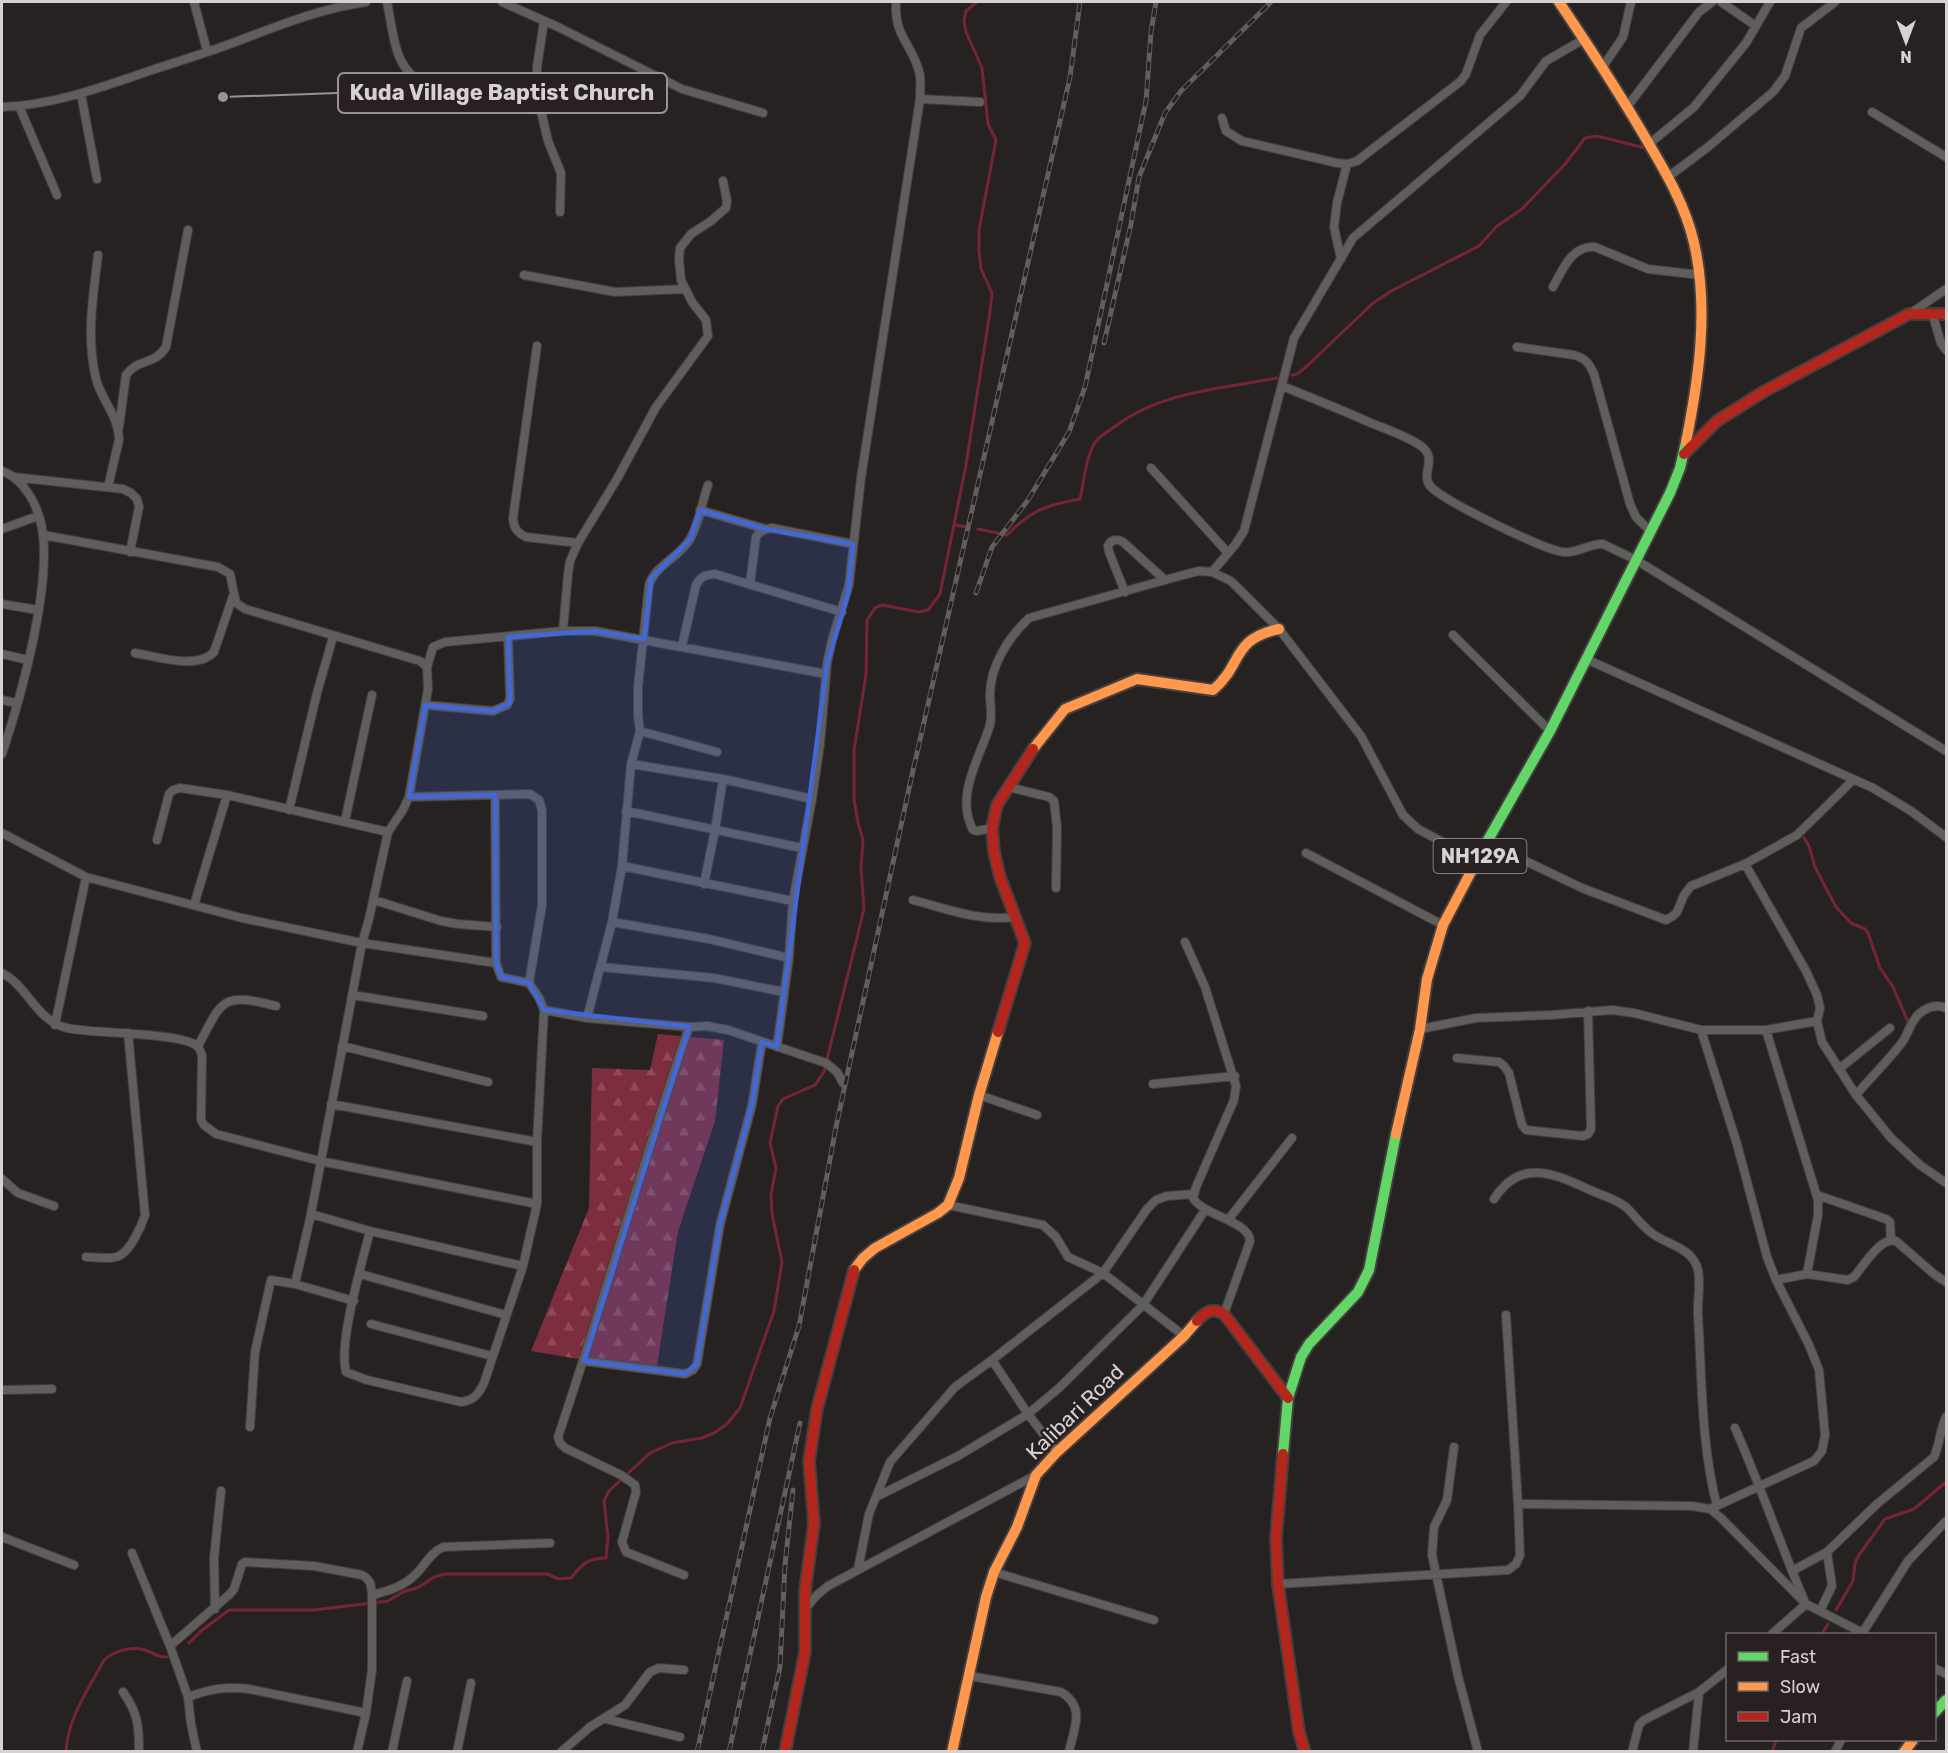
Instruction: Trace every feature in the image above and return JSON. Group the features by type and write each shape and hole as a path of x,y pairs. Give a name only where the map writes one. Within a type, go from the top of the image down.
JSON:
{"main road":[{"name":"NH129A","path":"1305,1752 1298,1722 1278,1584 1276,1538 1288,1398 1301,1357 1315,1338 1358,1292 1369,1270 1390,1160 1420,1029 1427,979 1443,925 1496,824 1550,731 1679,475 1698,365 1701,312 1700,275 1694,241 1680,199 1649,144 1559,2"},
{"path":"1684,454 1717,421 1763,392 1908,314 1947,314"},
{"path":"785,1752 805,1652 805,1590 814,1524 809,1461 817,1409 855,1270 863,1258 875,1248 938,1213 948,1205 959,1178 979,1095 1025,943 1022,928 1008,900 991,850 994,813 1025,760 1065,708 1137,679 1213,690 1222,682 1250,640 1265,632 1278,629"},
{"name":"Kalibari Road","path":"952,1752 986,1597 994,1572 1017,1527 1036,1475 1057,1452 1184,1336 1205,1312 1217,1310 1224,1314"},
{"path":"1224,1314 1288,1398"},
{"path":"1936,1712 1947,1700"}],"street":[{"path":"194,2 207,51"},
{"path":"2,107 81,94 291,20 338,6 366,2"},
{"path":"387,2 398,52 404,68 417,81 428,86 539,110"},
{"path":"502,2 682,89 763,113"},
{"path":"777,1047 789,958 793,901 820,744 826,674 832,640 849,585 861,478 920,99 920,75 898,29 895,18 896,2"},
{"path":"1222,118 1227,131 1242,141 1347,164 1364,157 1461,81 1466,74 1480,35 1506,2"},
{"path":"1602,68 1623,38 1631,2"},
{"path":"1626,107 1699,12 1712,2"},
{"path":"1720,2 1756,26"},
{"path":"1649,144 1694,107 1736,57 1770,2"},
{"path":"1668,177 1708,147 1773,92 1785,76 1801,28 1835,2"},
{"path":"544,21 537,67 537,94 548,141 561,173 560,212"},
{"path":"1212,572 1241,537 1246,523 1294,339 1353,238 1520,96 1546,61 1584,39"},
{"path":"81,94 97,179"},
{"path":"920,99 980,102"},
{"path":"19,106 57,195"},
{"path":"1872,112 1947,157"},
{"path":"1341,259 1334,227 1337,203 1347,164"},
{"path":"563,631 570,561 578,543 617,479 656,407 708,336 706,320 685,289 679,259 680,248 691,234 726,208 728,201 723,181"},
{"path":"108,487 119,440 126,375 130,369 160,356 166,347 188,230"},
{"path":"1553,287 1574,254 1581,248 1588,247 1595,247 1648,269 1700,275"},
{"path":"98,255 90,321 90,344 96,379 119,432"},
{"path":"524,275 615,292 685,289"},
{"path":"1908,314 1947,289"},
{"path":"1932,313 1941,343 1947,350"},
{"path":"537,346 513,518 514,528 526,537 578,543"},
{"path":"1517,347 1574,355 1583,358 1589,364 1594,374 1630,504 1636,517 1651,532"},
{"path":"1282,386 1423,447 1430,461 1426,477 1433,490 1472,512 1562,552 1603,544 1636,560 1947,751"},
{"path":"1151,468 1228,553"},
{"path":"2,471 14,477 108,487 131,492 137,499 139,507 130,552"},
{"path":"2,749 28,660 43,576 43,535 38,516 30,495 14,477"},
{"path":"587,1018 612,922 622,866 631,764 640,731 638,703 651,578 677,555 690,539 708,485"},
{"path":"700,510 766,529"},
{"path":"2,529 38,516"},
{"path":"750,584 756,537 759,532 766,529 772,528 853,544"},
{"path":"43,535 218,567 230,574 233,596 236,603 245,609 420,661 427,667"},
{"path":"1125,592 1109,552 1108,546 1113,540 1118,539 1123,542 1165,580"},
{"path":"993,828 973,830 967,801 968,787 972,769 990,726 991,684 998,661 1017,630 1029,618 1199,571 1212,572 1231,581 1278,629 1361,736 1403,815 1418,830 1478,861"},
{"path":"682,646 699,579 705,575 714,574 842,612"},
{"path":"135,653 192,662 209,658 214,652 233,596"},
{"path":"2,604 38,610"},
{"path":"295,1284 311,1214 362,943 374,900 388,832 409,797 428,689 427,667 433,647 438,644 563,631 604,632 826,674"},
{"path":"1453,635 1550,731"},
{"path":"289,810 333,637"},
{"path":"425,705 493,711 507,705 510,699 508,637"},
{"path":"2,654 28,660"},
{"path":"1586,659 1873,788 1911,811 1947,837"},
{"path":"345,821 372,695"},
{"path":"2,699 16,703"},
{"path":"640,731 717,752"},
{"path":"631,764 723,779 812,799"},
{"path":"704,884 723,779"},
{"path":"1488,843 1582,888 1666,920 1677,912 1684,895 1691,886 1745,864 1797,835 1853,780"},
{"path":"1008,787 1049,797 1054,801 1057,827 1056,888"},
{"path":"157,840 169,794 180,788 226,795 388,832"},
{"path":"370,1231 344,1353 346,1372 461,1402 470,1401 481,1389 523,1266 537,1204 537,1142 544,1010 529,983 542,905 542,810 539,800 530,794 409,797"},
{"path":"194,905 226,795"},
{"path":"495,795 496,963 501,977 529,983"},
{"path":"626,812 802,848"},
{"path":"2,833 86,878 242,918 362,943 496,963"},
{"path":"1306,853 1443,925"},
{"path":"1745,864 1806,971 1820,1008 1817,1022 1822,1042 1839,1069 1856,1095 1903,1151 1947,1183"},
{"path":"622,866 793,901"},
{"path":"55,1025 86,878"},
{"path":"374,900 441,921 497,927"},
{"path":"913,900 985,918 1016,917"},
{"path":"612,922 709,939 789,958"},
{"path":"1185,942 1205,987 1235,1076 1234,1100 1194,1194 1195,1202 1205,1210 1245,1230 1250,1236 1251,1241 1224,1314"},
{"path":"601,967 714,978 784,992"},
{"path":"2,973 18,987 40,1013 55,1025 69,1029 128,1033 188,1041 198,1046 202,1055 200,1110 204,1125 216,1134 320,1161 537,1204"},
{"path":"352,995 483,1016"},
{"path":"198,1046 218,1010 224,1004 234,1000 243,1000 276,1006"},
{"path":"1856,1095 1900,1044 1912,1021 1919,1014 1933,1006 1947,1008"},
{"path":"544,1010 587,1018 728,1029 826,1063 837,1072 843,1083"},
{"path":"1420,1029 1476,1018 1588,1011 1623,1011 1701,1030 1766,1030 1817,1022"},
{"path":"1457,1058 1498,1062 1504,1066 1509,1073 1522,1125 1526,1130 1583,1136 1591,1129 1588,1011"},
{"path":"684,1575 626,1552 622,1547 622,1542 636,1492 635,1485 631,1480 565,1448 558,1437 584,1361 656,1122 689,1027"},
{"path":"1839,1069 1890,1028"},
{"path":"1518,1504 1714,1508 1814,1461 1822,1451 1825,1436 1819,1370 1767,1257 1737,1144 1701,1030"},
{"path":"1766,1030 1817,1195 1818,1215 1807,1274"},
{"path":"86,1257 120,1256 130,1244 145,1215 128,1033"},
{"path":"584,1361 685,1374 693,1370 697,1364 720,1225 752,1105 762,1042"},
{"path":"342,1046 488,1082"},
{"path":"1153,1084 1235,1076"},
{"path":"979,1095 1037,1115"},
{"path":"331,1104 537,1142"},
{"path":"1228,1221 1292,1138"},
{"path":"1494,1199 1506,1184 1525,1174 1534,1172 1555,1174 1616,1200 1656,1237 1686,1252 1694,1259 1699,1271 1697,1309 1714,1508 1721,1518 1806,1604 1865,1633 1908,1561 1947,1521"},
{"path":"2,1179 18,1193 54,1206"},
{"path":"858,1569 864,1531 890,1462 955,1387 1103,1273 1147,1209 1156,1200 1167,1196 1194,1194"},
{"path":"1817,1195 1886,1219 1890,1222 1891,1240"},
{"path":"948,1205 1043,1225 1056,1237 1068,1257 1103,1273 1184,1336"},
{"path":"876,1497 958,1456 1028,1414 1059,1388 1143,1305 1205,1210"},
{"path":"311,1214 370,1231 523,1266"},
{"path":"1776,1280 1807,1274 1848,1280 1854,1277 1883,1243 1891,1240 1947,1282"},
{"path":"360,1274 506,1315"},
{"path":"250,1427 255,1352 271,1280 295,1284 354,1301"},
{"path":"1278,1584 1508,1569 1516,1564 1520,1555 1518,1504 1506,1315"},
{"path":"370,1324 492,1356"},
{"path":"992,1360 1057,1452"},
{"path":"2,1390 52,1389"},
{"path":"1792,1571 1827,1552 1877,1504 1934,1457 1947,1417"},
{"path":"1735,1428 1760,1485 1806,1604"},
{"path":"1454,1447 1447,1500 1434,1527 1432,1539 1434,1574 1478,1752"},
{"path":"805,1609 817,1595 858,1569 1036,1475"},
{"path":"215,1609 214,1558 221,1491"},
{"path":"2,1537 74,1565"},
{"path":"372,1597 391,1590 415,1576 436,1550 443,1547 550,1543"},
{"path":"132,1552 188,1697 197,1752"},
{"path":"1820,1611 1832,1586 1827,1552"},
{"path":"170,1646 215,1609 234,1589 239,1570 245,1562 315,1566 368,1578 371,1583 372,1597 372,1670 366,1713 357,1752"},
{"path":"994,1572 1154,1620"},
{"path":"1774,1633 1806,1604"},
{"path":"561,1752 590,1727 626,1705 650,1672 659,1668 684,1670"},
{"path":"1632,1752 1639,1725 1644,1719 1699,1692 1726,1671"},
{"path":"970,1676 1061,1692 1072,1699 1076,1708 1076,1720 1069,1752"},
{"path":"392,1752 407,1681"},
{"path":"456,1752 471,1683"},
{"path":"188,1697 210,1689 230,1686 366,1713"},
{"path":"123,1692 137,1718 139,1752"},
{"path":"1693,1752 1699,1692"},
{"path":"606,1719 680,1737"}],"highlighted area":[{"path":"700,510 766,529 853,544 848,594 827,664 777,1047 762,1042 752,1105 720,1225 697,1364 685,1374 584,1361 689,1027 544,1010 529,983 501,977 496,963 495,795 409,797 425,705 493,711 510,703 508,637 595,631 644,639 651,578 690,539"}],"green space":[{"path":"658,1034 724,1040 715,1121 678,1231 656,1372 531,1351 589,1208 592,1068 650,1070"}],"waterway":[{"path":"189,1643 229,1610 314,1610 388,1601 403,1592 419,1587 434,1577 445,1574 547,1574 559,1579 571,1578 586,1563 594,1559 606,1558 608,1537 604,1501 609,1491 650,1453 672,1443 702,1438 714,1433 727,1424 740,1408 774,1311 782,1262 772,1214 771,1194 776,1168 770,1143 778,1106 783,1099 815,1085 824,1072 864,909 861,867 863,840 854,799 854,751 866,674 867,620 875,608 882,605 919,612 928,610 940,594 966,465 992,293 981,269 979,230 996,140 988,124 982,68 966,32 964,21 966,11 977,2"},
{"path":"1292,375 1306,367 1373,303 1393,290 1479,246 1497,226 1522,209 1566,163 1585,138 1597,136 1645,148"},
{"path":"978,529 1007,535 1040,510 1080,499 1088,461 1096,441 1132,415 1151,406 1192,393 1277,378"},
{"path":"955,525 966,527"},
{"path":"1804,838 1809,846 1815,867 1836,907 1851,923 1865,929 1868,933 1880,968 1893,987 1909,1024"},
{"path":"1836,1610 1853,1581 1855,1563 1859,1555 1885,1519 1914,1509 1946,1482"},
{"path":"1823,1633 1828,1624"},
{"path":"66,1752 75,1715 104,1660 129,1649 145,1650 157,1656 167,1657"},
{"path":"1772,1752 1776,1741"}],"railway":[{"path":"697,1752 770,1418 799,1326 836,1127 910,784 1070,77 1080,2"},
{"path":"976,593 992,547 1028,500 1069,432 1085,387 1146,101 1151,32 1156,2"},
{"path":"1104,343 1131,224 1139,177 1165,113 1181,91 1271,2"},
{"path":"729,1752 800,1423"},
{"path":"762,1752 780,1667 785,1565 793,1490"}],"traffic: fast":[{"path":"1484,847 1550,731 1670,493 1680,468 1686,442"},
{"path":"1283,1454 1288,1398 1301,1357 1309,1344 1358,1292 1369,1270 1396,1134"},
{"path":"1936,1711 1946,1700"}],"traffic: slow":[{"path":"1559,2 1658,159 1679,200 1690,228 1698,268 1701,318 1695,393 1686,442"},
{"path":"1033,749 1065,709 1137,679 1213,690 1222,681 1245,646 1264,633 1279,629"},
{"path":"1396,1134 1420,1029 1427,979 1443,925 1484,847"},
{"path":"854,1270 875,1248 938,1213 948,1205 959,1178 979,1095 998,1032"},
{"path":"952,1752 986,1597 994,1572 1017,1527 1036,1475 1057,1452 1184,1336 1197,1321"},
{"path":"1904,1752 1912,1741"}],"traffic: jam":[{"path":"1684,454 1717,421 1763,392 1909,314 1946,314"},
{"path":"998,1032 1025,943 1000,877 994,852 992,828 997,805 1033,749"},
{"path":"785,1752 805,1652 805,1591 814,1523 809,1461 817,1409 854,1270"},
{"path":"1197,1321 1209,1312 1216,1311 1224,1314 1288,1398"},
{"path":"1283,1454 1276,1538 1278,1584 1299,1732 1305,1752"}],"place":[{"name":"Kuda Village Baptist Church","path":"223,97"}]}
